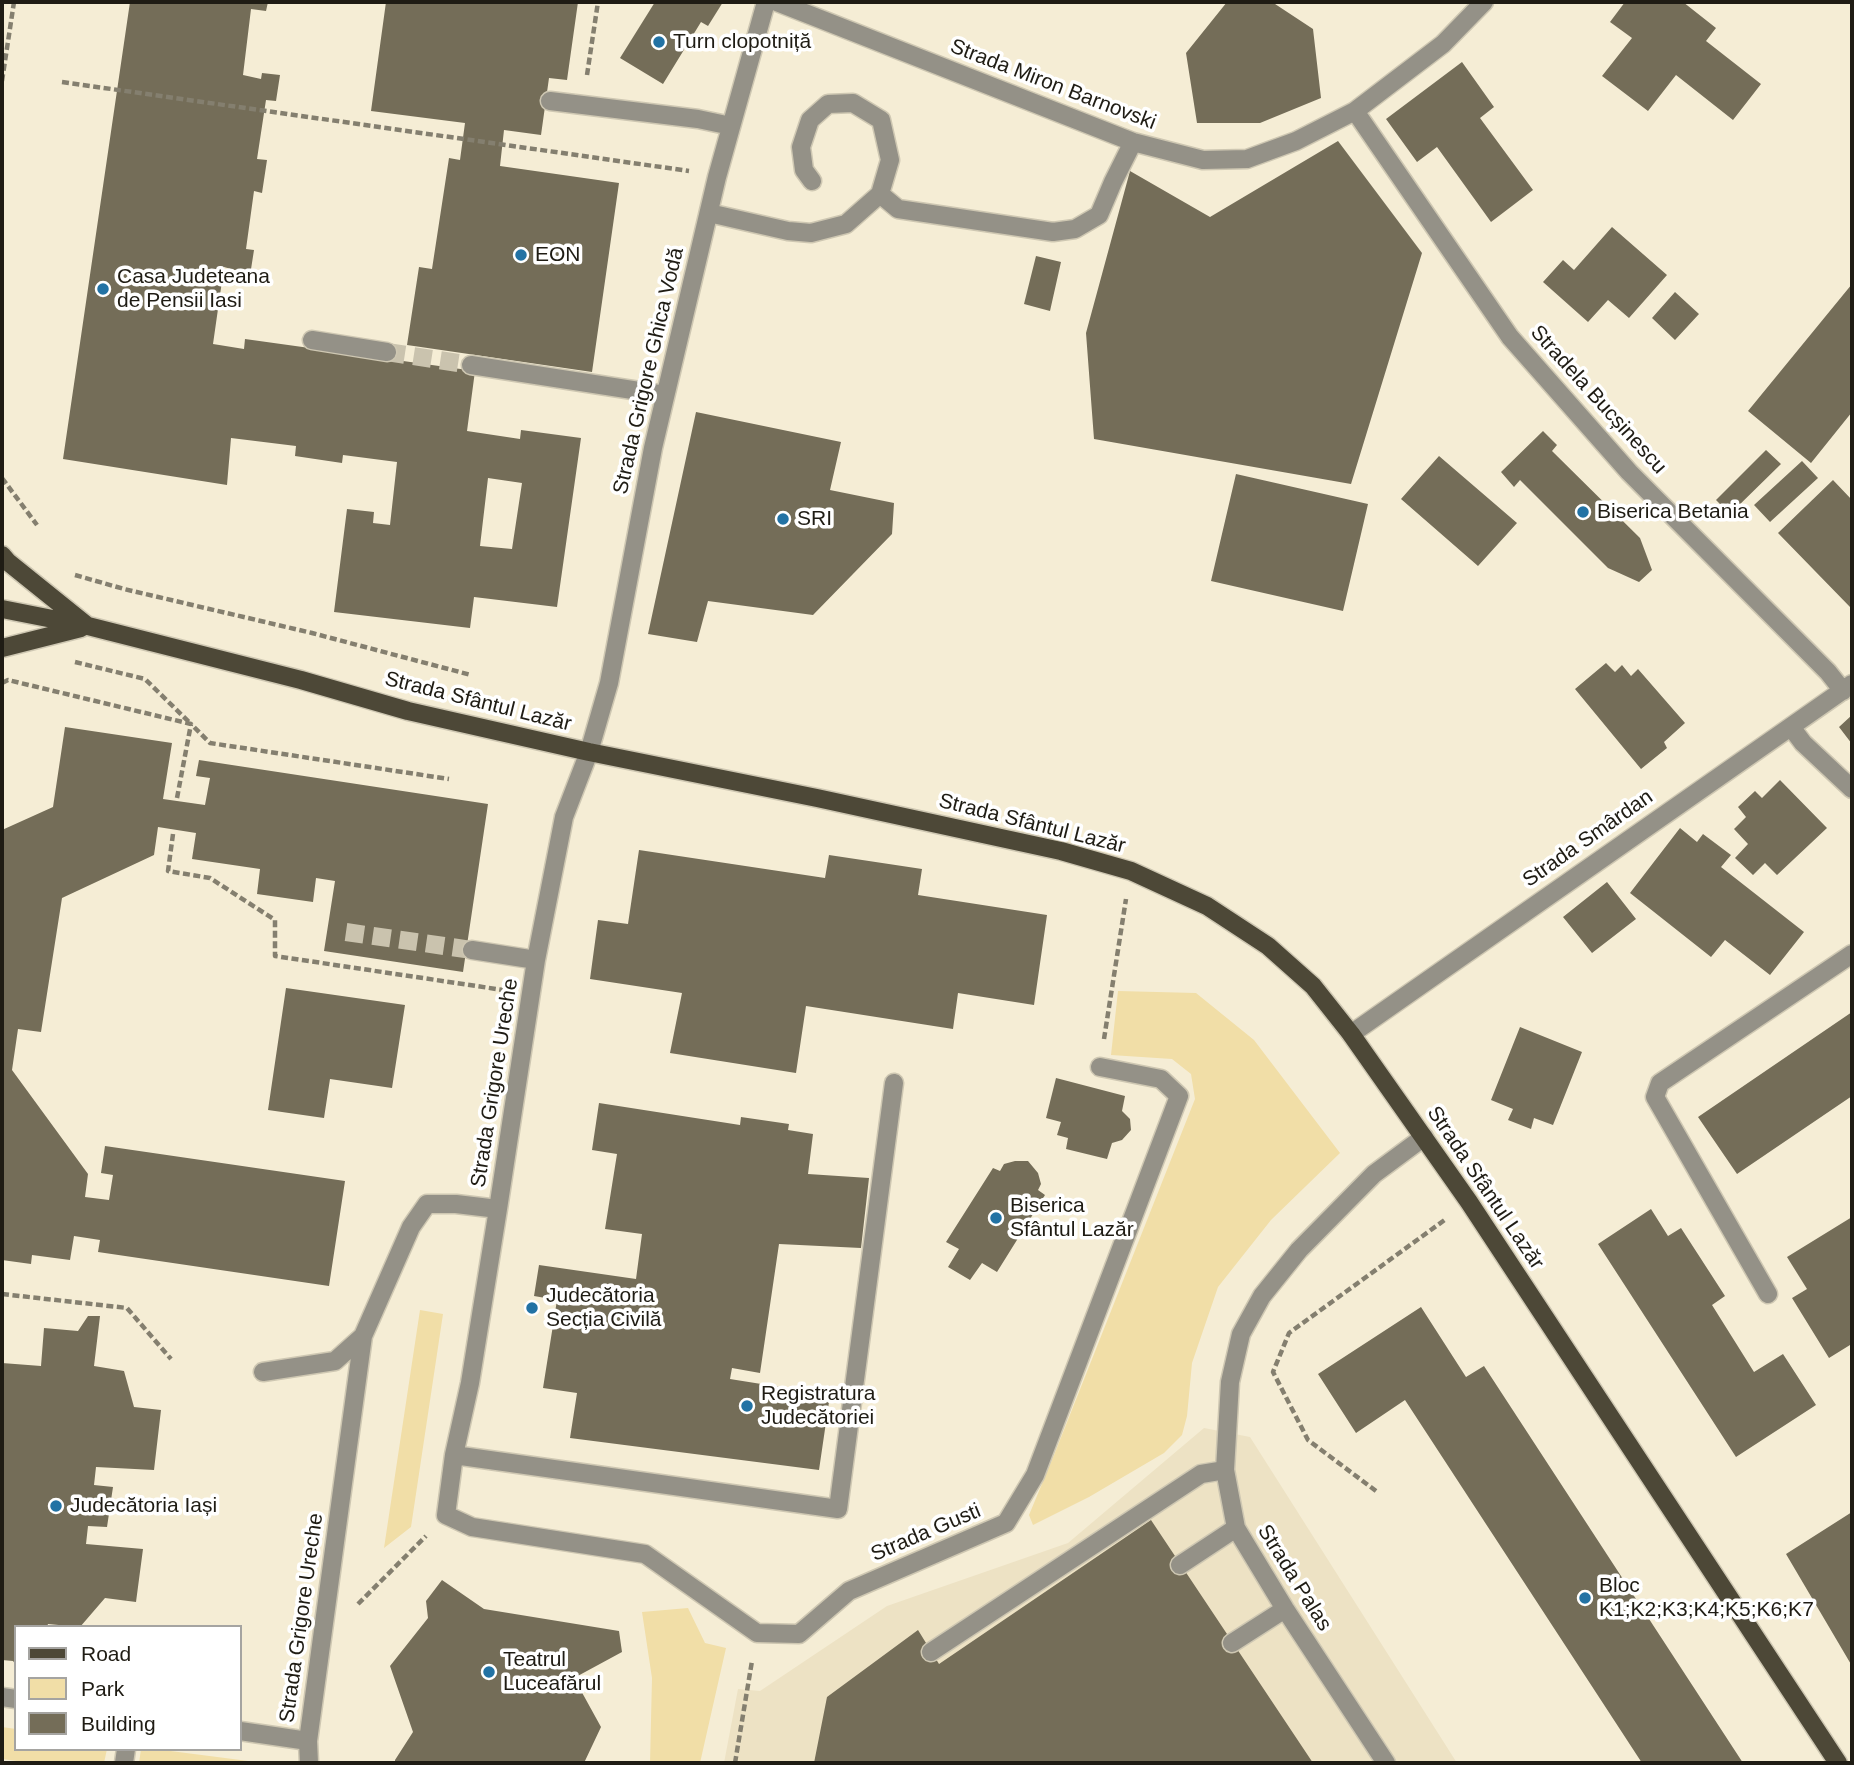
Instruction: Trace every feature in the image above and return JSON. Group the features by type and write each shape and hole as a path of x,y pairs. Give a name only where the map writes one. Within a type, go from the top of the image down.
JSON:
{"main road":[{"path":"2,555 88,626"},
{"name":"Strada Sfântul Lazăr","path":"2,609 88,626 301,680 408,711 589,752 1061,851 1130,871 1207,906 1268,946 1313,986 1351,1034 1469,1202 1838,1763"},
{"path":"2,648 88,626"}],"street":[{"name":"Strada Grigore Ghica Vodă","path":"589,752 609,683 665,395 717,177 766,2"},
{"name":"Strada Miron Barnovski","path":"777,2 1133,142 1203,160 1247,159 1296,141 1355,111 1443,44 1484,2"},
{"path":"550,101 698,119 731,126"},
{"path":"709,213 788,231 811,233 846,224 880,194 890,160 881,120 853,103 828,104 810,120 801,147 804,170 812,181"},
{"name":"Stradela Bucșinescu","path":"1355,111 1510,337 1629,472 1828,672 1848,687"},
{"path":"880,194 898,209 1054,232 1075,229 1099,215 1133,142"},
{"path":"312,340 387,352"},
{"path":"471,365 665,395"},
{"name":"Strada Smârdan","path":"1351,1034 1848,687"},
{"path":"1791,727 1803,743 1852,789"},
{"name":"Strada Grigore Ureche","path":"309,1763 308,1741 363,1336 411,1227 428,1204 498,1209 536,960 564,817 589,752"},
{"path":"472,950 536,960"},
{"path":"1768,1294 1655,1097 1660,1083 1852,954"},
{"name":"Strada Gusti","path":"757,1633 799,1634 849,1591 1006,1523 1035,1475 1179,1096 1161,1079 1100,1067"},
{"path":"454,1455 838,1509 894,1083"},
{"name":"Strada Palas","path":"1387,1763 1285,1609 1236,1528 1224,1470 1230,1382 1241,1334 1262,1296 1299,1251 1374,1174 1424,1137"},
{"path":"498,1209 470,1383 454,1455 446,1515 472,1527 645,1554 757,1633"},
{"name":"Strada Grigore Ureche","path":"262,1373 335,1361 363,1336"},
{"path":"931,1652 1201,1474 1224,1470"},
{"path":"1180,1564 1236,1528"},
{"path":"1232,1643 1285,1609"},
{"path":"242,1731 308,1741"}],"path":[{"path":"2,81 15,2"},
{"path":"62,82 691,171 717,177"},
{"path":"2,478 37,525"},
{"path":"64,572 471,675"},
{"path":"69,661 145,679 210,743 449,779"},
{"path":"2,683 8,680 191,724"},
{"path":"177,798 191,724"},
{"path":"173,834 168,871 210,878 275,920 275,956 531,994"},
{"path":"1100,1067 1130,871"},
{"path":"1376,1491 1308,1440 1273,1372 1289,1333 1469,1202"},
{"path":"2,1294 127,1308 171,1359"},
{"path":"321,1641 446,1515"},
{"path":"734,1763 757,1633"}],"shaded area":[{"path":"1204,1428 1250,1437 1457,1763 724,1763 738,1689 760,1691 887,1606 1068,1543"}],"green space":[{"path":"1118,991 1196,993 1254,1040 1340,1153 1271,1220 1218,1287 1192,1363 1187,1416 1182,1435 1164,1453 1089,1497 1033,1525 1029,1515 1195,1099 1191,1074 1172,1059 1111,1055"},
{"path":"420,1310 443,1314 411,1527 384,1548"},
{"path":"688,1608 705,1643 726,1648 700,1763 650,1763 652,1678 642,1612"},
{"path":"2,1727 14,1729 14,1751 107,1751 104,1763 32,1763 2,1759"},
{"path":"141,1751 171,1751 256,1762 139,1763"}],"building":[{"path":"130,2 268,2 266,11 251,9 243,75 261,79 262,73 280,75 276,101 266,100 257,159 267,160 262,193 254,191 246,249 254,250 249,282 236,279 238,271 224,267 213,344 244,349 245,339 475,371 467,431 520,439 521,430 581,438 557,607 474,597 470,628 334,612 347,509 374,512 373,523 390,525 397,462 343,455 342,463 295,456 296,446 231,438 227,485 63,459","holes":["488,478 522,483 512,549 480,546"]},
{"path":"386,2 578,2 567,80 549,78 541,135 504,130 500,166 619,183 592,372 407,345 419,267 432,269 449,158 460,160 465,123 371,111"},
{"name":"Turn clopotniță","path":"655,2 723,2 708,26 701,22 663,84 620,58"},
{"path":"1227,2 1272,2 1313,29 1321,98 1260,123 1197,123 1186,53"},
{"path":"1625,2 1683,2 1716,28 1706,41 1761,84 1733,120 1676,75 1648,111 1602,76 1632,38 1610,22"},
{"path":"1462,62 1494,107 1480,118 1533,190 1491,222 1437,147 1417,162 1386,119"},
{"path":"1338,141 1422,253 1351,484 1094,439 1086,333 1130,171 1210,217"},
{"path":"1612,227 1667,275 1629,318 1608,300 1588,322 1543,282 1563,260 1574,270"},
{"path":"1036,256 1061,262 1050,311 1024,304"},
{"path":"1852,284 1852,412 1811,463 1748,411"},
{"path":"1675,292 1699,314 1675,340 1652,318"},
{"name":"SRI","path":"696,412 841,442 830,490 894,503 892,534 813,615 708,601 697,642 648,634"},
{"name":"Biserica Betania","path":"1543,431 1557,445 1552,451 1640,538 1652,570 1639,582 1608,568 1520,480 1514,487 1501,472"},
{"path":"1766,450 1781,464 1730,514 1716,500"},
{"path":"1439,456 1517,523 1478,566 1401,499"},
{"path":"1802,461 1818,478 1770,522 1754,505"},
{"path":"1236,474 1368,504 1343,611 1211,581"},
{"path":"1833,480 1852,500 1850,607 1778,533"},
{"path":"1606,663 1615,672 1622,665 1631,676 1638,669 1685,723 1664,742 1667,748 1641,769 1575,689"},
{"path":"1852,715 1852,744 1839,727"},
{"path":"65,727 172,743 163,799 205,805 210,778 196,776 199,760 488,804 463,972 324,951 335,881 316,878 313,902 257,894 260,869 192,859 196,833 158,827 154,855 62,898 41,1032 18,1029 12,1070 88,1174 85,1197 109,1200 113,1175 101,1173 105,1146 345,1181 329,1286 98,1252 100,1240 74,1236 70,1260 32,1255 31,1264 2,1260 2,830 53,807"},
{"path":"1780,780 1827,828 1777,875 1765,863 1753,875 1735,858 1748,844 1734,829 1746,817 1738,807 1755,791 1762,798"},
{"path":"1680,828 1697,842 1703,834 1731,855 1721,867 1804,932 1770,975 1725,940 1711,957 1630,893"},
{"path":"639,850 825,878 829,855 922,869 918,895 1047,915 1034,1005 958,993 953,1029 806,1006 796,1073 670,1053 682,993 590,979 598,920 628,924"},
{"path":"1607,882 1636,919 1592,953 1563,917"},
{"path":"286,988 405,1005 392,1088 330,1079 324,1118 268,1110"},
{"path":"1852,1012 1852,1096 1737,1174 1698,1117"},
{"path":"1520,1027 1582,1052 1553,1125 1534,1118 1531,1129 1508,1120 1513,1109 1491,1100"},
{"path":"1056,1078 1125,1096 1122,1111 1130,1119 1131,1130 1122,1140 1112,1143 1107,1159 1066,1149 1068,1138 1057,1135 1061,1122 1046,1118"},
{"path":"599,1103 740,1125 741,1117 789,1124 788,1130 813,1134 808,1174 869,1178 861,1248 779,1244 760,1373 732,1368 730,1379 830,1395 819,1470 570,1438 577,1393 543,1388 557,1300 534,1296 539,1265 636,1279 642,1234 605,1229 617,1154 592,1150"},
{"name":"Biserica Sfântul Lazăr","path":"1028,1161 1038,1173 1041,1184 1038,1190 1045,1195 997,1272 982,1263 970,1280 948,1267 959,1249 946,1242 993,1168 1000,1171 1004,1164"},
{"path":"1651,1209 1668,1236 1681,1228 1725,1296 1712,1305 1754,1372 1783,1354 1816,1405 1736,1457 1598,1244"},
{"path":"1852,1217 1852,1349 1850,1345 1829,1358 1792,1298 1807,1289 1787,1257"},
{"name":"Bloc K1;K2;K3;K4;K5;K6;K7","path":"1421,1307 1466,1377 1484,1366 1743,1763 1642,1763 1405,1400 1356,1433 1318,1374"},
{"name":"Judecătoria Iași","path":"88,1316 100,1316 94,1366 124,1371 134,1407 161,1410 154,1470 96,1467 94,1485 113,1487 107,1527 88,1526 86,1544 143,1549 136,1602 105,1598 82,1625 14,1625 14,1662 2,1660 2,1363 41,1366 44,1328 78,1331"},
{"path":"1852,1512 1852,1666 1786,1554"},
{"path":"1151,1520 1313,1763 814,1763 827,1697 918,1630 939,1664"},
{"name":"Teatrul Luceafărul","path":"442,1580 484,1609 619,1631 622,1652 574,1678 601,1727 584,1763 395,1763 413,1732 390,1666 428,1618 426,1601"}],"tunnel":[{"path":"387,352 471,365"},
{"path":"346,932 472,950"}],"place":[{"name":"Turn clopotniță","path":"659,42"},
{"name":"EON","path":"521,255"},
{"name":"Casa Judeteana de Pensii Iasi","path":"103,289"},
{"name":"Biserica Betania","path":"1583,512"},
{"name":"SRI","path":"783,519"},
{"name":"Biserica Sfântul Lazăr","path":"996,1218"},
{"name":"Judecătoria Secția Civilă","path":"532,1308"},
{"name":"Registratura Judecătoriei","path":"747,1406"},
{"name":"Judecătoria Iași","path":"56,1506"},
{"name":"Bloc K1;K2;K3;K4;K5;K6;K7","path":"1585,1598"},
{"name":"Teatrul Luceafărul","path":"489,1672"}]}
